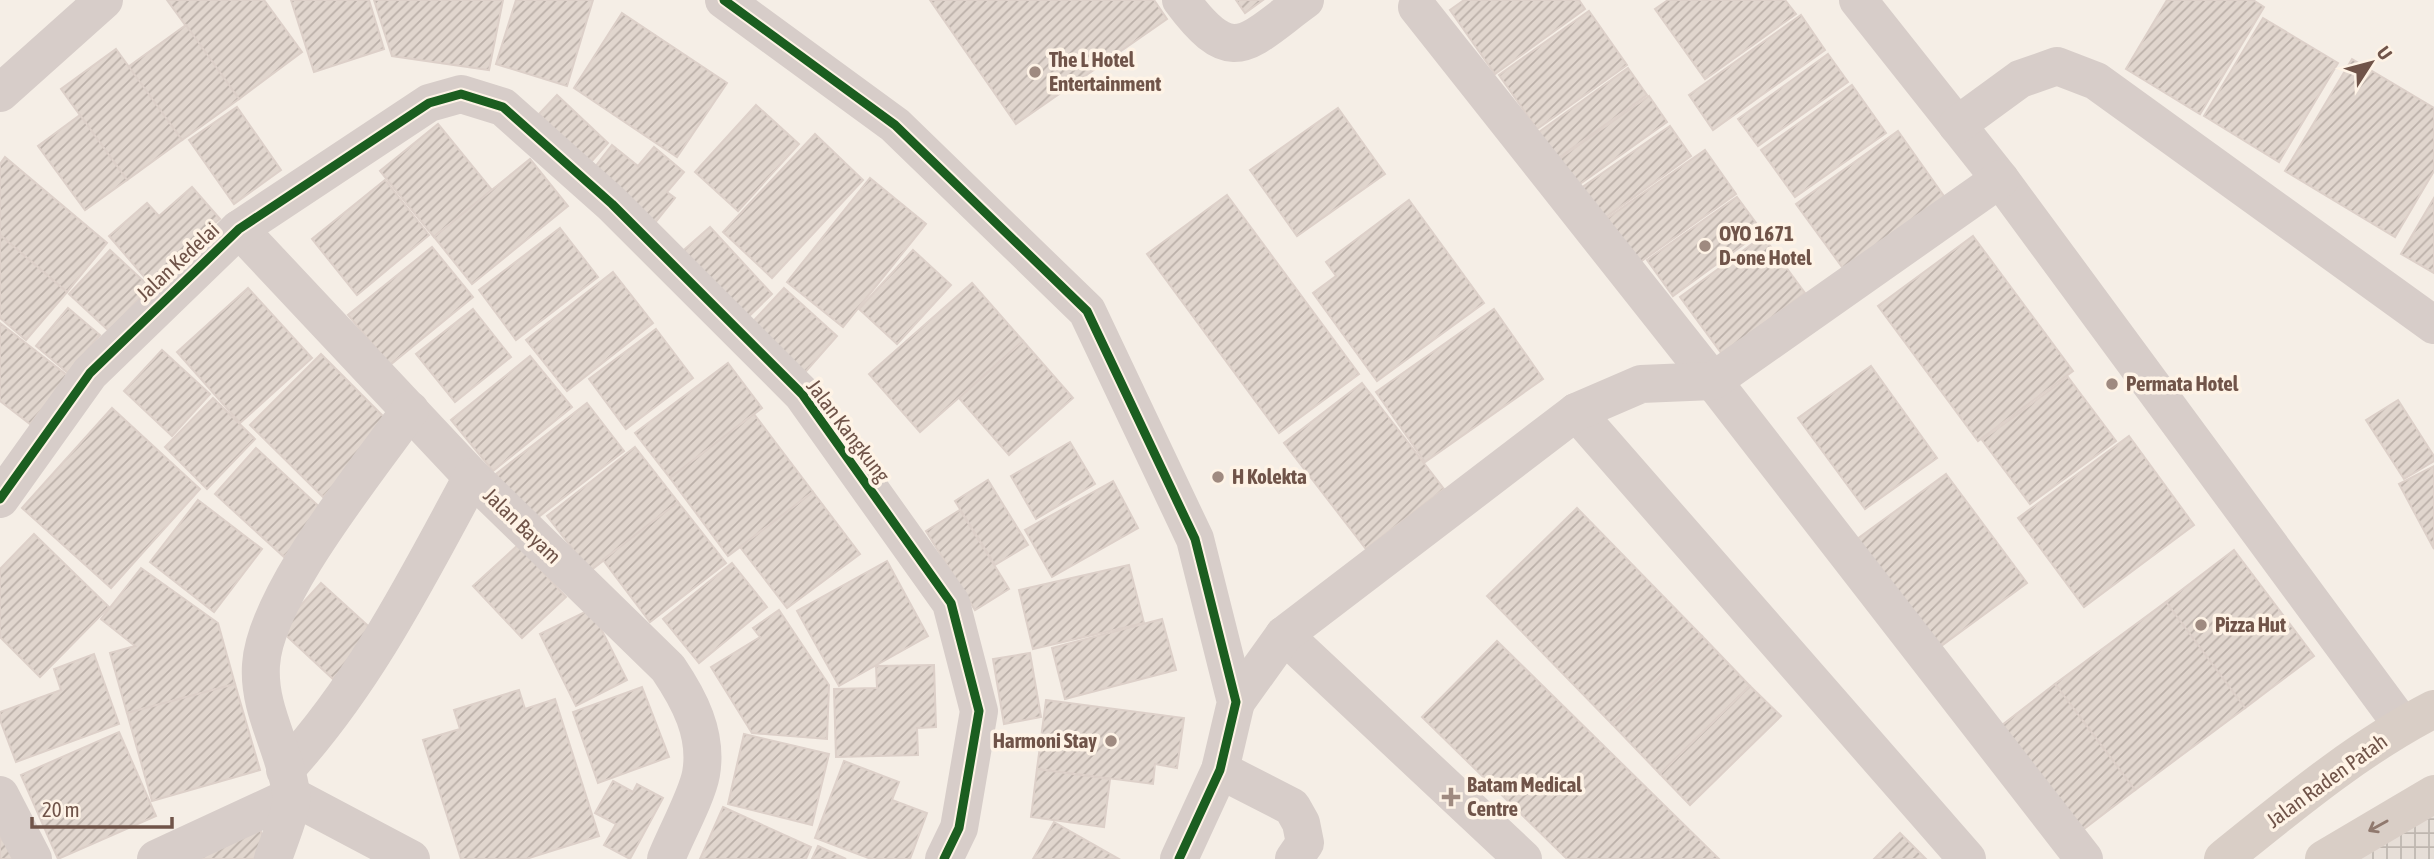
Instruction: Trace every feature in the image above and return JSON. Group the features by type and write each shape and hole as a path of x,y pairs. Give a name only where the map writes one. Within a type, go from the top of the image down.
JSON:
{"main road":[{"name":"Jalan Raden Patah","path":"2223,859 2294,802 2418,717"},
{"path":"2324,859 2434,794"}],"street":[{"path":"0,93 104,0"},
{"path":"724,0 895,125 1087,311 1195,539 1236,702"},
{"path":"1181,0 1203,29 1220,42 1240,44 1258,35 1305,0"},
{"path":"1858,0 2418,717"},
{"path":"1417,7 1713,381 2084,859"},
{"path":"1957,125 2020,79 2057,66 2096,81 2434,325"},
{"name":"Jalan Kangkung","path":"429,103 461,94 503,107 612,204 802,394 951,603 979,711 959,828 944,859"},
{"name":"Jalan Kedelai","path":"0,499 90,373 239,229 429,103"},
{"path":"1179,859 1220,770 1236,702 1284,635 1576,412 1641,384 1713,381 2000,179"},
{"name":"Jalan Bayam","path":"239,229 472,477 668,668 691,702 700,740 701,774 666,859"},
{"path":"410,410 296,572 267,634 261,663 262,693 289,783 411,859"},
{"path":"1576,412 1967,859"},
{"path":"273,859 289,783 312,741 370,658 472,477"},
{"path":"1284,635 1523,859"},
{"path":"1220,770 1293,807 1301,823 1305,843 1294,859"},
{"path":"156,859 289,783"},
{"path":"0,795 33,859"}],"shaded area":[{"path":"2434,798 2434,859 2344,859"}],"building":[{"path":"167,0 264,0 302,52 239,99"},
{"path":"291,0 369,0 384,49 314,72"},
{"path":"374,0 503,0 489,70 392,56"},
{"path":"516,0 593,0 567,86 496,64"},
{"name":"The L Hotel Entertainment","path":"930,0 1154,0 1167,19 1016,124"},
{"path":"1236,0 1263,0 1245,13"},
{"path":"1464,0 1579,0 1585,9 1495,74 1450,10"},
{"path":"1668,0 1785,0 1796,14 1705,79 1655,9"},
{"path":"2167,0 2253,0 2264,7 2200,114 2126,69"},
{"path":"1589,11 1627,65 1537,129 1499,75"},
{"path":"622,13 727,83 677,157 574,88"},
{"path":"1801,15 1825,50 1713,130 1689,95"},
{"path":"2263,18 2338,63 2279,162 2204,116"},
{"path":"186,25 239,99 182,140 128,67"},
{"path":"116,49 182,140 127,180 61,89"},
{"path":"1828,54 1848,82 1758,146 1738,119"},
{"path":"2352,59 2434,108 2434,171 2395,237 2285,171"},
{"path":"1628,68 1647,95 1557,159 1539,132"},
{"path":"1852,85 1886,133 1795,197 1761,150"},
{"path":"557,95 608,143 590,163 539,114"},
{"path":"1649,96 1667,122 1577,186 1559,159"},
{"path":"756,105 799,144 738,211 695,172"},
{"path":"237,107 281,170 234,204 189,140"},
{"path":"1338,108 1385,174 1297,236 1250,170"},
{"path":"80,115 127,180 85,210 38,146"},
{"path":"438,124 492,190 434,237 380,171"},
{"path":"1670,126 1691,156 1603,219 1581,188"},
{"path":"1898,131 1946,199 1845,271 1796,204"},
{"path":"815,134 863,180 772,278 723,232"},
{"path":"612,145 638,166 654,147 684,172 667,192 675,198 654,224 591,172"},
{"path":"1705,150 1736,194 1633,267 1602,222"},
{"path":"5,157 107,243 67,292 0,235 0,164"},
{"path":"530,159 568,206 472,284 434,237"},
{"path":"870,178 926,224 843,327 787,282"},
{"path":"385,180 429,235 357,295 312,239"},
{"path":"192,187 220,219 188,246 192,251 153,287 109,236 147,203 159,216"},
{"path":"1227,195 1359,374 1279,433 1147,254"},
{"name":"OYO 1671 D-one Hotel","path":"1737,197 1762,231 1673,296 1647,260"},
{"path":"2434,198 2434,273 2401,254"},
{"path":"1409,200 1484,303 1377,381 1313,293 1336,276 1326,262"},
{"path":"710,227 772,294 741,324 678,255"},
{"path":"560,228 598,277 516,340 479,290"},
{"path":"0,235 67,292 26,340 0,318"},
{"path":"1763,236 1805,293 1722,354 1680,297"},
{"path":"1973,236 2073,371 1978,441 1878,306"},
{"path":"432,247 473,297 390,365 348,315"},
{"path":"110,250 150,287 109,331 69,294"},
{"path":"913,250 951,285 897,344 859,309"},
{"path":"613,272 653,323 567,391 526,340"},
{"path":"972,283 1023,341 920,432 869,374"},
{"path":"248,288 312,358 240,423 177,352"},
{"path":"784,288 837,336 800,378 746,329"},
{"path":"68,308 100,335 68,373 36,346"},
{"path":"473,309 511,357 455,402 416,354"},
{"path":"1494,309 1543,379 1425,462 1376,392"},
{"path":"0,323 68,376 30,424 0,401"},
{"path":"656,329 693,378 626,429 589,379"},
{"path":"1023,341 1073,398 1009,455 959,398"},
{"path":"162,350 210,394 172,436 124,391"},
{"path":"321,354 394,427 323,497 250,425"},
{"path":"530,356 572,407 493,471 451,420"},
{"path":"728,363 762,408 670,478 635,433"},
{"path":"1871,366 1937,458 1865,509 1798,418"},
{"path":"2068,377 2116,441 2030,504 1982,440"},
{"path":"1362,383 1444,489 1366,549 1284,443"},
{"path":"213,398 255,439 207,489 165,447"},
{"path":"2398,400 2434,456 2434,461 2404,479 2366,420"},
{"path":"587,403 624,451 532,522 496,474"},
{"path":"112,408 200,489 111,588 22,508"},
{"path":"754,414 813,492 728,556 670,478"},
{"path":"2129,436 2194,525 2084,607 2018,518"},
{"path":"1070,442 1095,484 1036,519 1011,476"},
{"path":"635,447 678,502 590,571 547,516"},
{"path":"256,448 326,513 284,557 215,494"},
{"path":"2434,466 2434,549 2399,484"},
{"path":"1946,474 2027,583 1933,652 1853,542"},
{"path":"988,480 1028,545 995,565 955,501"},
{"path":"1113,481 1138,528 1052,577 1025,530"},
{"path":"813,492 860,554 787,608 740,547"},
{"path":"198,500 262,549 214,612 150,562"},
{"path":"678,502 726,563 650,622 603,560"},
{"path":"1577,508 1702,636 1612,724 1487,596"},
{"path":"960,510 1009,589 975,610 926,531"},
{"path":"34,534 109,607 40,677 0,637 0,569"},
{"path":"518,545 566,597 522,638 473,586"},
{"path":"2234,550 2314,656 2245,708 2166,602"},
{"path":"887,561 928,636 839,686 797,611"},
{"path":"732,563 767,607 699,663 663,619"},
{"path":"1129,565 1144,623 1033,649 1019,590"},
{"path":"141,568 218,623 235,684 127,713 110,653 135,646 101,619"},
{"path":"321,583 376,633 333,679 279,629"},
{"path":"2166,602 2245,708 2135,790 2055,684"},
{"path":"591,609 627,680 576,706 540,634"},
{"path":"779,610 829,685 827,739 752,733 711,667 760,637 753,628"},
{"path":"1162,619 1176,670 1065,699 1052,648"},
{"path":"1702,636 1750,686 1660,774 1612,724"},
{"path":"1497,641 1719,859 1567,859 1422,717"},
{"path":"1030,653 1041,717 1004,724 993,659"},
{"path":"94,654 119,724 16,762 0,720 0,712 61,690 54,669"},
{"path":"934,665 936,727 917,728 918,755 836,757 834,689 877,688 876,666"},
{"path":"235,684 260,770 152,801 127,713"},
{"path":"2055,684 2135,790 2076,835 1997,729"},
{"path":"1750,686 1781,716 1690,805 1660,774"},
{"path":"642,687 669,757 598,783 573,712"},
{"path":"519,690 525,709 555,699 599,836 526,859 461,859 423,740 460,729 454,710"},
{"name":"Harmoni Stay","path":"1046,700 1184,718 1177,768 1155,764 1153,784 1037,769"},
{"path":"119,732 156,816 58,859 21,775"},
{"path":"744,734 829,754 812,825 728,804"},
{"path":"844,761 899,782 892,800 927,813 910,859 871,859 815,838"},
{"path":"1037,769 1110,779 1104,827 1031,817"},
{"path":"613,781 633,792 637,784 663,798 630,859 604,845 616,824 595,813"},
{"path":"723,807 811,847 806,859 700,859"},
{"path":"1054,822 1119,859 1033,859"},
{"path":"259,826 270,859 195,859"},
{"path":"1900,833 1926,859 1874,859"},
{"path":"0,837 17,859 0,859"},
{"path":"818,846 846,859 812,859"}],"cycle path":[{"path":"724,0 895,125 1087,311 1195,539 1236,702 1220,770 1179,859"},
{"path":"0,499 90,373 239,229 429,103 461,94 503,107 612,204 802,394 951,603 979,711 959,828 944,859"}],"place":[{"name":"The L Hotel Entertainment","path":"1035,72"},
{"name":"OYO 1671 D-one Hotel","path":"1705,246"},
{"name":"Permata Hotel","path":"2112,384"},
{"name":"H Kolekta","path":"1218,477"},
{"name":"Pizza Hut","path":"2201,625"},
{"name":"Harmoni Stay","path":"1111,741"},
{"name":"Batam Medical Centre","path":"1451,797"}]}
